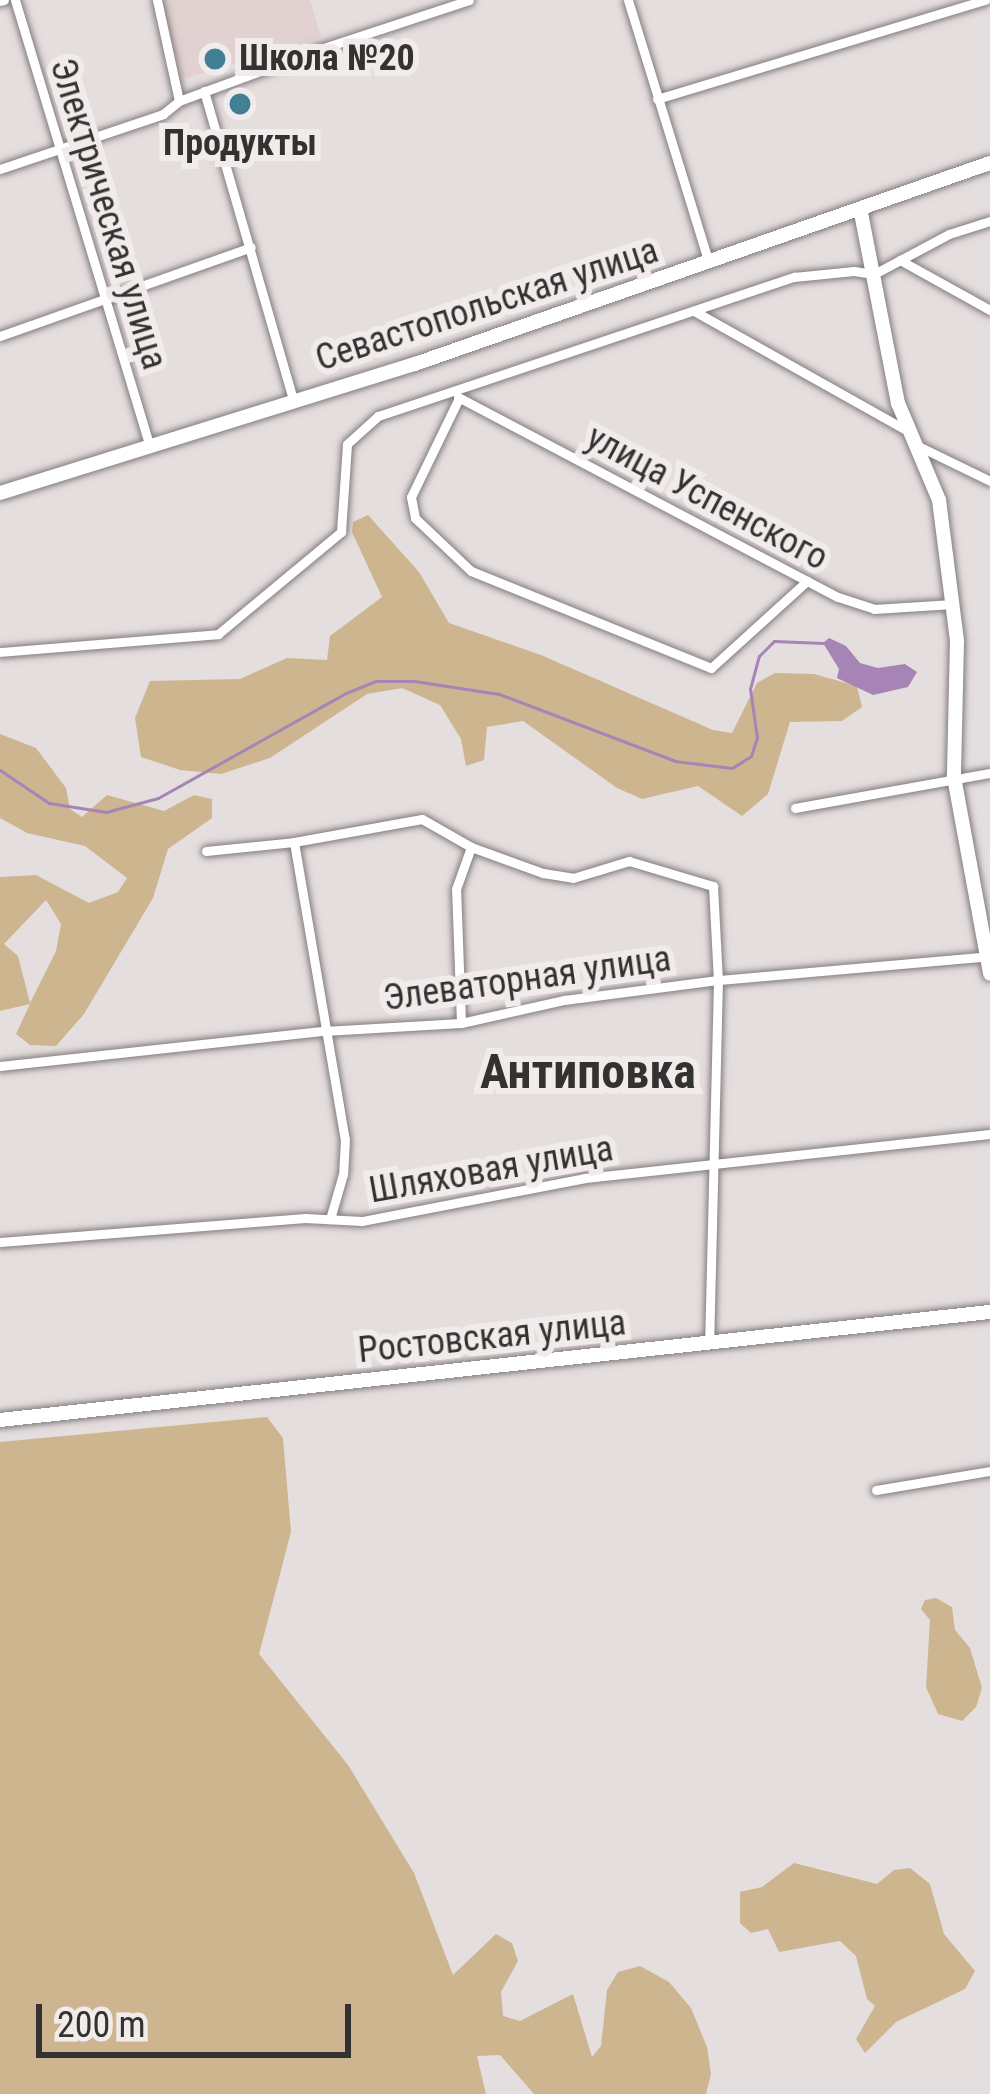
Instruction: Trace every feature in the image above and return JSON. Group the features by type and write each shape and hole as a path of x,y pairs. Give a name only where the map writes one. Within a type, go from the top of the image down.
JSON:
{"street":[{"name":"Электрическая улица","path":"15,0 149,443"},
{"path":"157,0 179,100"},
{"path":"0,170 163,114 179,100 469,0"},
{"path":"628,0 709,263"},
{"path":"657,99 985,0"},
{"path":"204,91 293,400"},
{"name":"Севастопольская улица","path":"0,493 415,364 990,164"},
{"path":"860,213 912,438 939,500 957,641 954,777 990,974"},
{"path":"0,652 218,634 341,532 346,509 344,458 351,435 378,416 794,278 854,271 874,274 990,221"},
{"path":"0,336 251,247"},
{"path":"900,260 990,310"},
{"path":"694,311 990,481"},
{"name":"улица Успенского","path":"448,392 807,580 874,609 953,604"},
{"path":"459,398 411,497 416,518 471,572 711,668 807,580"},
{"path":"795,808 990,772"},
{"path":"206,851 294,842 414,819 543,874 573,878 629,861 706,880 715,892 718,980 709,1343"},
{"path":"294,842 345,1139 343,1174 330,1219"},
{"path":"461,1023 456,889 471,847"},
{"name":"Элеваторная улица","path":"0,1066 324,1030 461,1023 564,1000 718,980 988,957"},
{"name":"Шляховая улица","path":"0,1242 392,1217 586,1178 990,1134"},
{"name":"Ростовская улица","path":"0,1420 990,1312"},
{"path":"876,1490 990,1471"}],"shaded area":[{"name":"Школа №20","path":"160,0 310,0 321,38 183,79"},
{"path":"368,515 419,572 449,623 541,655 713,730 732,733 757,683 775,673 814,674 857,686 862,707 842,721 790,722 768,794 742,816 698,786 642,799 617,788 523,721 487,727 484,760 466,766 461,739 440,705 402,688 367,694 270,758 221,774 180,770 141,757 135,718 150,681 240,679 287,658 327,660 330,636 382,597 352,532 353,522"},
{"path":"829,638 846,646 860,663 878,668 905,664 917,672 908,687 873,695 837,678 839,669 823,643"},
{"path":"0,734 36,748 66,788 70,809 82,817 107,795 164,811 194,795 212,799 212,818 168,849 153,898 84,1014 56,1046 30,1045 16,1034 30,1004 0,1011 0,877 36,875 89,903 118,892 127,878 85,846 27,833 0,818","holes":["46,900 61,924 56,951 30,1003 18,956 4,944"]},
{"path":"267,1417 283,1438 291,1532 259,1654 348,1765 414,1873 453,1975 496,1934 512,1943 518,1961 501,1992 503,2016 520,2021 573,1994 592,2057 601,2046 607,1990 618,1972 640,1966 669,1982 691,2008 707,2047 711,2074 706,2094 534,2094 500,2055 477,2056 486,2094 0,2094 0,1442"},
{"path":"936,1598 952,1607 955,1630 970,1648 982,1688 976,1707 962,1721 938,1714 926,1687 930,1620 921,1609 925,1600"},
{"path":"794,1863 877,1884 894,1870 910,1868 930,1884 944,1934 975,1971 965,1989 896,2022 865,2053 856,2039 875,2006 867,1999 856,1956 840,1941 779,1952 768,1929 751,1933 740,1923 740,1892 762,1887"}],"waterway":[{"path":"0,770 49,803 106,812 158,798 346,693 376,681 414,681 499,694 675,761 732,768 751,756 757,738 750,689 759,656 774,641 823,643"}],"place":[{"name":"Школа №20","path":"215,59"},
{"name":"Продукты","path":"240,104"}],"district":[{"name":"Антиповка","path":"588,1072"}]}
